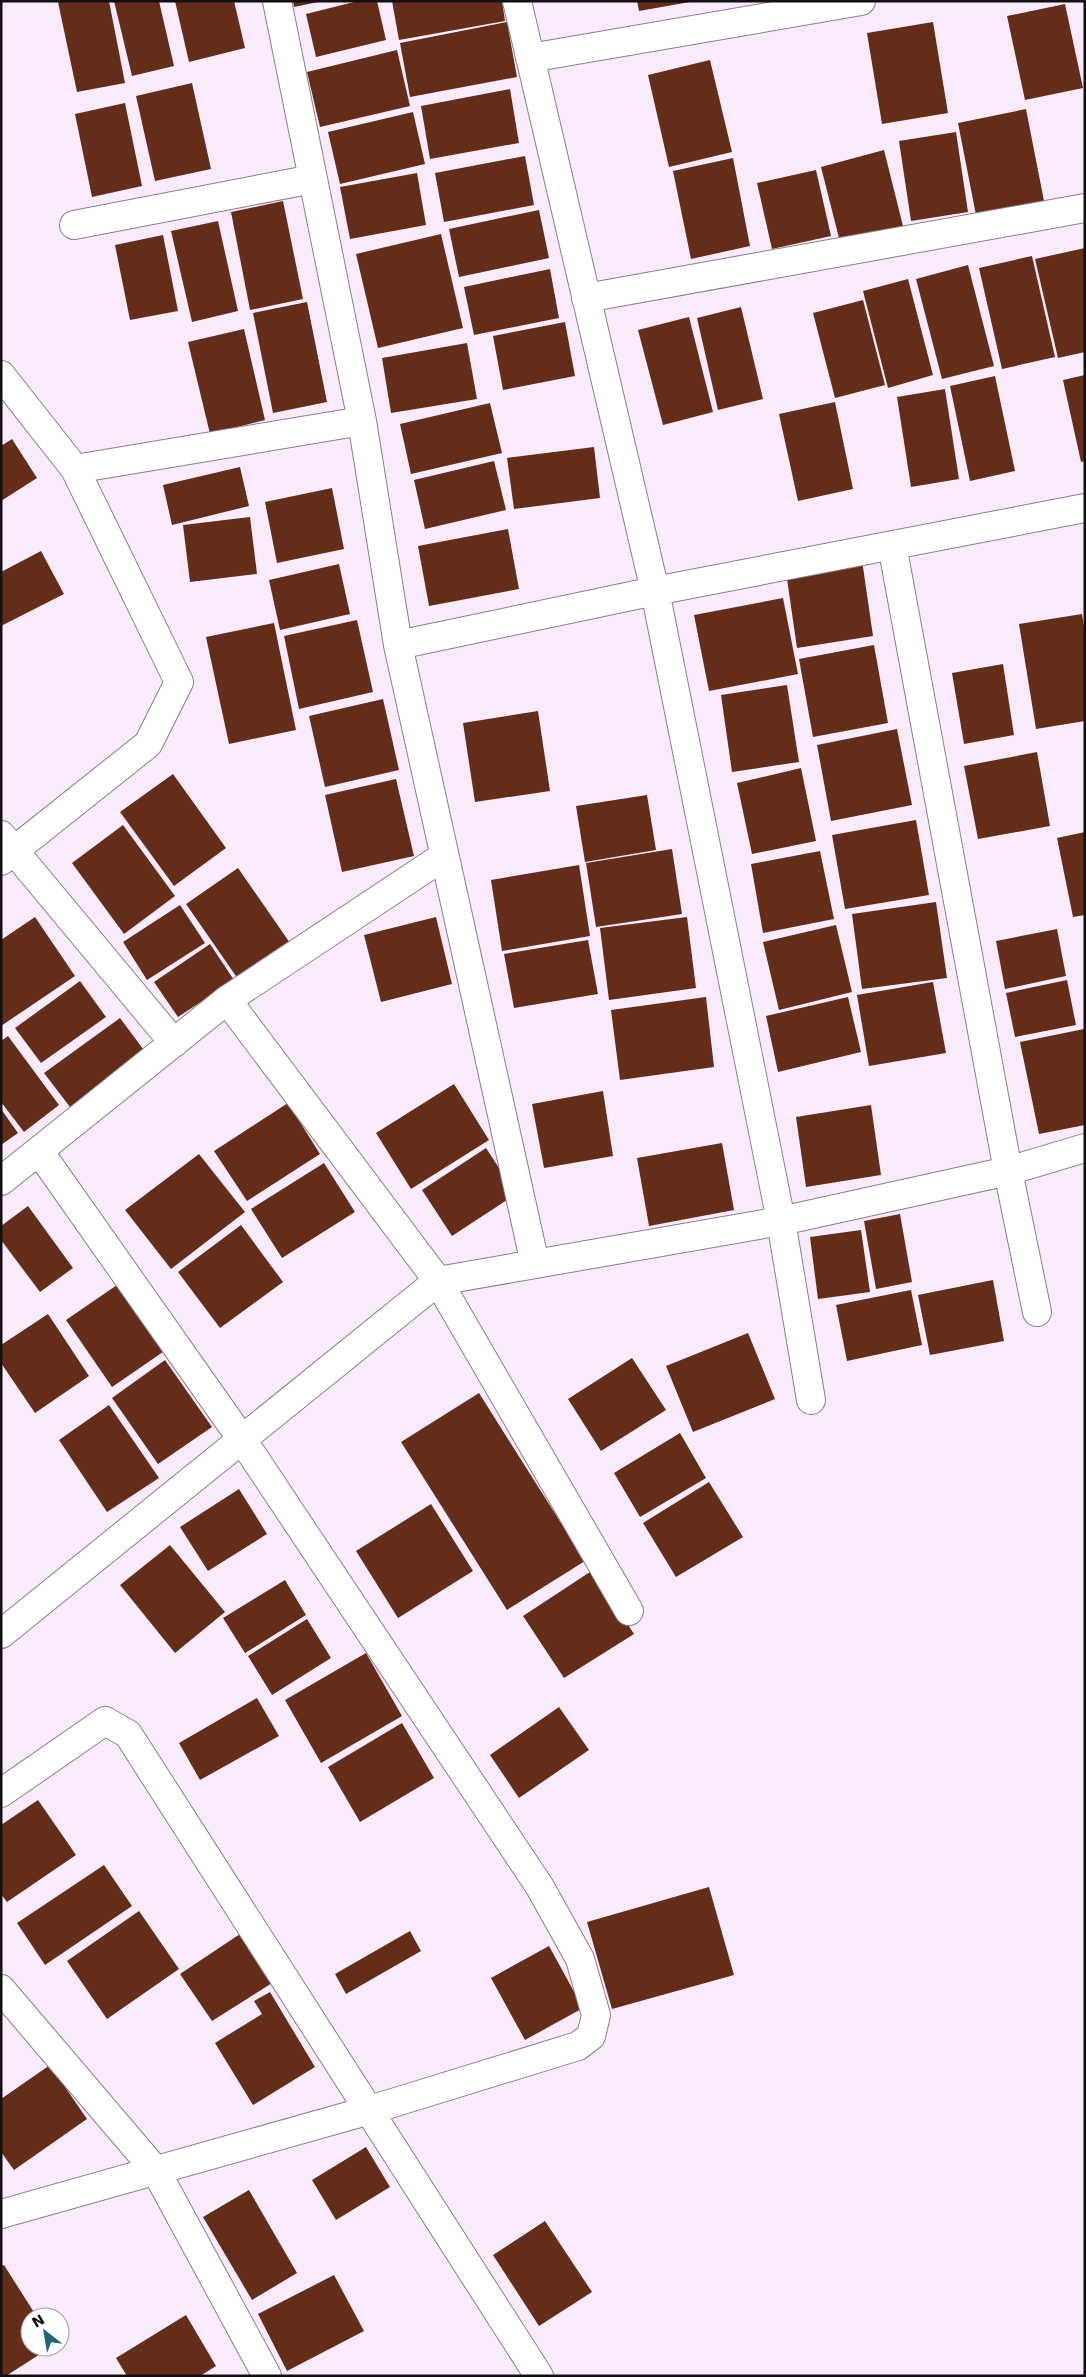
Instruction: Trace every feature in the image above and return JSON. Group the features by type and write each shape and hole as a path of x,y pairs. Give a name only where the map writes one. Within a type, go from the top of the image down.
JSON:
{"street":[{"path":"278,1 362,421 398,645 536,1264"},
{"path":"516,1 654,591 781,1221 812,1400"},
{"path":"530,58 861,1"},
{"path":"74,226 313,179"},
{"path":"586,298 1085,208"},
{"path":"1,375 76,469 179,682 148,744 5,849 174,1043"},
{"path":"76,469 362,421"},
{"path":"398,645 654,591 892,545 1083,515"},
{"path":"892,545 1008,1170 1037,1312"},
{"path":"1,1181 227,1000 444,856"},
{"path":"227,1000 438,1281 629,1611"},
{"path":"1,1634 241,1438 438,1281 781,1221 1008,1170 1085,1148"},
{"path":"1,2214 370,2110 578,2046 591,2036 596,2015 580,1959 540,1887 241,1438 39,1151"},
{"path":"1,1793 105,1721 128,1734 539,2376"},
{"path":"1,1989 156,2171 267,2376"}],"building":[{"path":"109,1 125,83 77,92 58,2"},
{"path":"114,1 159,1 174,66 132,76"},
{"path":"175,1 234,1 245,48 189,62"},
{"path":"293,1 318,1 318,2 294,7"},
{"path":"358,1 377,1 386,40 316,57 306,14"},
{"path":"392,1 502,1 505,21 399,40"},
{"path":"637,1 690,1 690,2 639,11"},
{"path":"1065,4 1083,88 1025,100 1007,16"},
{"path":"507,22 517,77 410,97 400,43"},
{"path":"933,22 948,113 882,124 867,33"},
{"path":"397,50 410,106 320,127 307,72"},
{"path":"710,60 732,152 669,167 648,75"},
{"path":"192,83 211,169 155,181 136,96"},
{"path":"510,89 519,143 430,159 421,106"},
{"path":"125,103 142,186 92,197 75,114"},
{"path":"1026,109 1044,201 976,215 958,123"},
{"path":"413,112 425,164 340,184 328,132"},
{"path":"956,132 968,212 911,221 899,141"},
{"path":"884,150 903,226 840,242 821,167"},
{"path":"525,156 534,205 444,222 435,173"},
{"path":"733,158 750,246 691,259 673,171"},
{"path":"816,170 831,236 772,249 757,183"},
{"path":"417,173 426,225 350,239 340,187"},
{"path":"283,201 303,299 250,310 231,212"},
{"path":"539,210 549,258 459,277 449,229"},
{"path":"218,221 238,311 192,322 171,231"},
{"path":"441,234 463,328 378,348 356,254"},
{"path":"163,235 178,311 130,320 115,245"},
{"path":"1085,248 1085,352 1058,358 1035,259"},
{"path":"1032,256 1055,357 1002,369 979,268"},
{"path":"968,265 994,366 942,379 916,279"},
{"path":"550,269 559,318 474,335 464,287"},
{"path":"908,279 933,375 888,388 863,291"},
{"path":"863,300 885,385 835,398 813,313"},
{"path":"307,302 327,402 273,413 253,313"},
{"path":"741,307 763,399 718,410 697,318"},
{"path":"689,317 713,412 663,425 638,330"},
{"path":"565,322 575,376 503,390 493,336"},
{"path":"244,329 265,420 210,434 188,342"},
{"path":"467,343 477,399 391,413 382,358"},
{"path":"1085,375 1085,461 1081,462 1063,380"},
{"path":"995,376 1015,471 970,481 950,386"},
{"path":"945,389 959,479 911,487 897,397"},
{"path":"835,402 853,489 798,501 779,414"},
{"path":"490,403 502,453 411,474 400,424"},
{"path":"12,439 37,478 1,501 1,446"},
{"path":"594,447 600,498 514,509 507,458"},
{"path":"494,461 506,510 425,529 414,480"},
{"path":"240,467 249,506 172,525 163,485"},
{"path":"332,488 344,549 277,563 265,502"},
{"path":"250,517 257,574 190,582 183,525"},
{"path":"508,529 519,589 429,606 418,546"},
{"path":"41,551 64,594 1,626 1,572"},
{"path":"862,560 873,636 797,648 786,572"},
{"path":"339,564 350,614 280,630 269,580"},
{"path":"783,598 798,674 709,691 694,615"},
{"path":"1082,614 1085,634 1085,721 1036,729 1019,624"},
{"path":"357,620 373,692 299,709 284,636"},
{"path":"274,623 296,730 229,744 206,637"},
{"path":"874,645 888,723 813,737 799,659"},
{"path":"1003,664 1014,735 964,744 952,673"},
{"path":"787,685 799,762 732,772 721,695"},
{"path":"383,699 399,770 325,787 309,716"},
{"path":"538,711 550,791 475,802 463,723"},
{"path":"897,729 912,805 831,821 817,745"},
{"path":"1037,752 1050,826 978,839 964,766"},
{"path":"801,768 816,841 752,854 737,783"},
{"path":"173,774 226,848 174,886 120,812"},
{"path":"396,779 414,856 342,872 325,795"},
{"path":"647,795 656,850 585,862 576,806"},
{"path":"916,820 929,895 845,909 832,835"},
{"path":"123,825 175,896 124,934 72,863"},
{"path":"1085,832 1085,915 1073,917 1057,838"},
{"path":"672,849 682,914 596,927 586,863"},
{"path":"820,851 834,919 763,933 751,864"},
{"path":"579,865 590,936 502,951 491,880"},
{"path":"238,868 290,943 238,979 186,904"},
{"path":"936,902 947,978 862,989 852,914"},
{"path":"180,905 205,943 147,980 123,942"},
{"path":"35,917 75,976 1,1026 1,940"},
{"path":"436,917 452,984 381,1002 364,935"},
{"path":"687,917 696,988 609,1000 600,928"},
{"path":"836,925 852,992 779,1010 763,942"},
{"path":"1057,929 1066,976 1005,989 996,941"},
{"path":"588,940 598,994 514,1008 504,954"},
{"path":"210,944 234,980 178,1017 154,982"},
{"path":"1067,980 1076,1025 1015,1037 1006,993"},
{"path":"80,981 106,1017 41,1063 15,1028"},
{"path":"933,982 946,1053 869,1066 857,995"},
{"path":"706,997 714,1067 620,1080 611,1010"},
{"path":"848,997 861,1052 778,1072 766,1016"},
{"path":"120,1018 146,1053 70,1107 44,1073"},
{"path":"1084,1029 1085,1125 1039,1134 1020,1042"},
{"path":"8,1036 59,1105 24,1132 1,1102 1,1041"},
{"path":"454,1084 489,1140 411,1189 376,1133"},
{"path":"603,1091 613,1156 544,1168 532,1104"},
{"path":"288,1103 320,1154 247,1201 214,1151"},
{"path":"871,1105 881,1175 806,1187 796,1117"},
{"path":"1,1109 18,1133 1,1145"},
{"path":"722,1143 734,1210 649,1226 637,1158"},
{"path":"486,1148 516,1194 452,1236 422,1190"},
{"path":"199,1154 245,1212 171,1269 125,1210"},
{"path":"324,1163 355,1212 282,1258 251,1209"},
{"path":"28,1206 73,1268 40,1292 1,1240 1,1226"},
{"path":"900,1214 912,1282 876,1289 864,1221"},
{"path":"241,1225 283,1282 220,1328 178,1272"},
{"path":"861,1230 870,1292 818,1299 810,1237"},
{"path":"993,1280 1004,1341 930,1355 918,1295"},
{"path":"117,1285 163,1352 112,1387 66,1320"},
{"path":"911,1290 922,1345 847,1361 836,1305"},
{"path":"48,1314 89,1376 35,1413 1,1363 1,1345"},
{"path":"748,1333 775,1399 693,1432 666,1366"},
{"path":"632,1358 666,1410 601,1451 568,1399"},
{"path":"165,1360 212,1427 158,1464 112,1398"},
{"path":"479,1393 585,1561 507,1610 401,1442"},
{"path":"109,1405 159,1478 107,1512 59,1440"},
{"path":"680,1433 706,1478 640,1517 614,1473"},
{"path":"709,1482 743,1537 676,1577 643,1523"},
{"path":"239,1489 267,1534 208,1571 180,1527"},
{"path":"431,1504 473,1571 398,1618 356,1551"},
{"path":"170,1545 225,1612 175,1653 120,1585"},
{"path":"593,1570 634,1634 564,1678 523,1616"},
{"path":"285,1580 306,1615 245,1653 223,1618"},
{"path":"307,1619 331,1658 272,1695 248,1656"},
{"path":"366,1653 402,1716 321,1763 285,1700"},
{"path":"257,1698 279,1736 200,1780 179,1743"},
{"path":"559,1707 589,1750 519,1798 490,1755"},
{"path":"402,1723 434,1778 360,1822 328,1767"},
{"path":"38,1800 76,1855 7,1902 1,1894 1,1825"},
{"path":"104,1865 132,1906 45,1965 17,1923"},
{"path":"709,1887 734,1975 612,2009 587,1922"},
{"path":"139,1911 179,1969 107,2019 67,1961"},
{"path":"410,1931 421,1951 346,1994 335,1974"},
{"path":"240,1934 272,1983 212,2021 180,1974"},
{"path":"549,1946 583,2008 525,2040 491,1978"},
{"path":"270,1992 315,2067 253,2105 215,2043 262,2014 254,2001"},
{"path":"50,2065 87,2119 14,2170 1,2152 1,2099"},
{"path":"366,2147 390,2187 336,2220 312,2180"},
{"path":"249,2190 297,2273 252,2300 203,2217"},
{"path":"545,2221 592,2292 539,2326 493,2255"},
{"path":"4,2265 31,2307 20,2307 20,2357 35,2357 6,2376 1,2376 1,2266"},
{"path":"334,2275 364,2331 287,2371 258,2314"},
{"path":"186,2315 216,2366 200,2376 127,2376 116,2358"}]}
